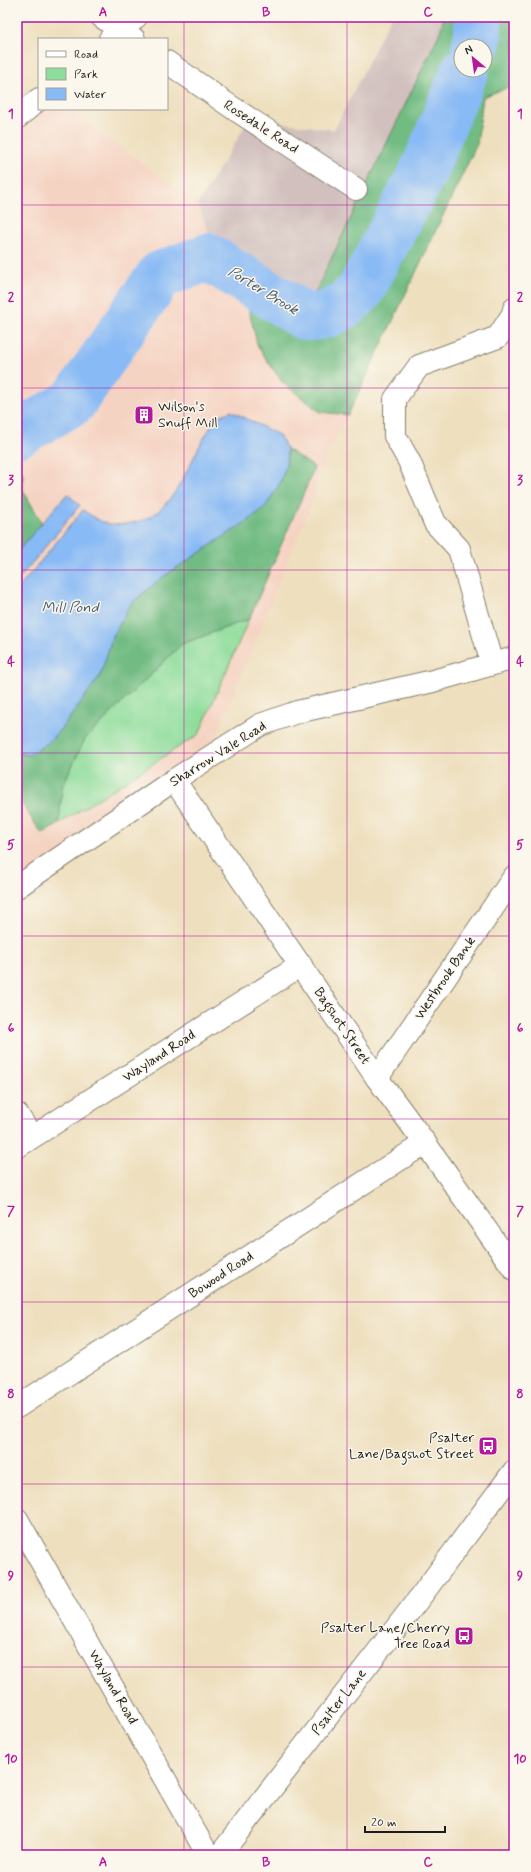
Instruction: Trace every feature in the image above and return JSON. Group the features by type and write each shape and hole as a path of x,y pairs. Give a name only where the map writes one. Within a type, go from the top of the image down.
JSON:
{"street":[{"path":"102,17 125,31"},
{"name":"Rosedale Road","path":"168,63 227,104 356,189"},
{"path":"17,118 38,100"},
{"path":"492,664 460,549 435,523 409,461 395,436 395,399 419,366 498,337 513,314 514,309"},
{"name":"Sharrow Vale Road","path":"17,888 174,780 260,725 296,712 433,681 514,658"},
{"name":"Bagshot Street","path":"174,780 377,1078 514,1269"},
{"name":"Westbrook Bank","path":"377,1078 514,877"},
{"name":"Wayland Road","path":"24,1142 301,965"},
{"path":"17,1114 24,1142"},
{"name":"Bowood Road","path":"17,1407 425,1143"},
{"name":"Psalter Lane","path":"220,1855 411,1608 514,1471"},
{"name":"Wayland Road","path":"17,1519 208,1855"}],"shaded area":[{"path":"391,17 444,17 440,32 309,305 216,252 198,204 250,118 334,130"},
{"path":"44,110 69,110 198,204 216,252 249,311 258,347 282,382 320,412 348,415 325,458 313,499 210,752 17,890 17,139"}],"green space":[{"path":"444,17 514,17 514,85 483,97 477,144 348,415 320,412 282,382 258,347 249,311 216,252 309,305 440,32"},
{"path":"287,449 314,467 249,619 182,644 85,739 62,787 59,824 42,834 17,797 17,753 29,755 48,743 65,724 100,676 112,638 130,605 160,579 249,520 266,506 280,483 286,466"},
{"path":"17,464 23,474 23,490 42,523 17,552"},
{"path":"249,619 199,734 59,824 62,787 85,739 182,644"}],"water":[{"path":"203,245 201,267 177,277 170,277 164,282 133,331 117,323 153,265 158,260 176,251"},
{"path":"95,355 115,365 113,369 108,366 95,384 81,376"},
{"path":"69,382 92,394 78,410 48,427 42,422"},
{"name":"Mill Pond","path":"231,411 279,435 287,449 286,466 280,483 266,506 249,520 160,579 130,605 112,638 100,676 65,724 48,743 29,755 17,753 17,590 83,510 105,523 123,524 146,519 159,510 170,499 179,486 201,443 214,422 218,417"},
{"path":"67,494 80,505 17,581 17,552"}],"waterway":[{"name":"Porter Brook","path":"478,17 478,38"},
{"name":"Porter Brook","path":"17,434 73,402 160,275 208,257 306,317 315,317 342,307 360,291 425,168 462,78"}],"place":[{"name":"Wilson's Snuff Mill","path":"144,415"},
{"name":"Psalter Lane/Bagshot Street","path":"488,1446"},
{"name":"Psalter Lane/Cherry Tree Road","path":"464,1636"}]}
